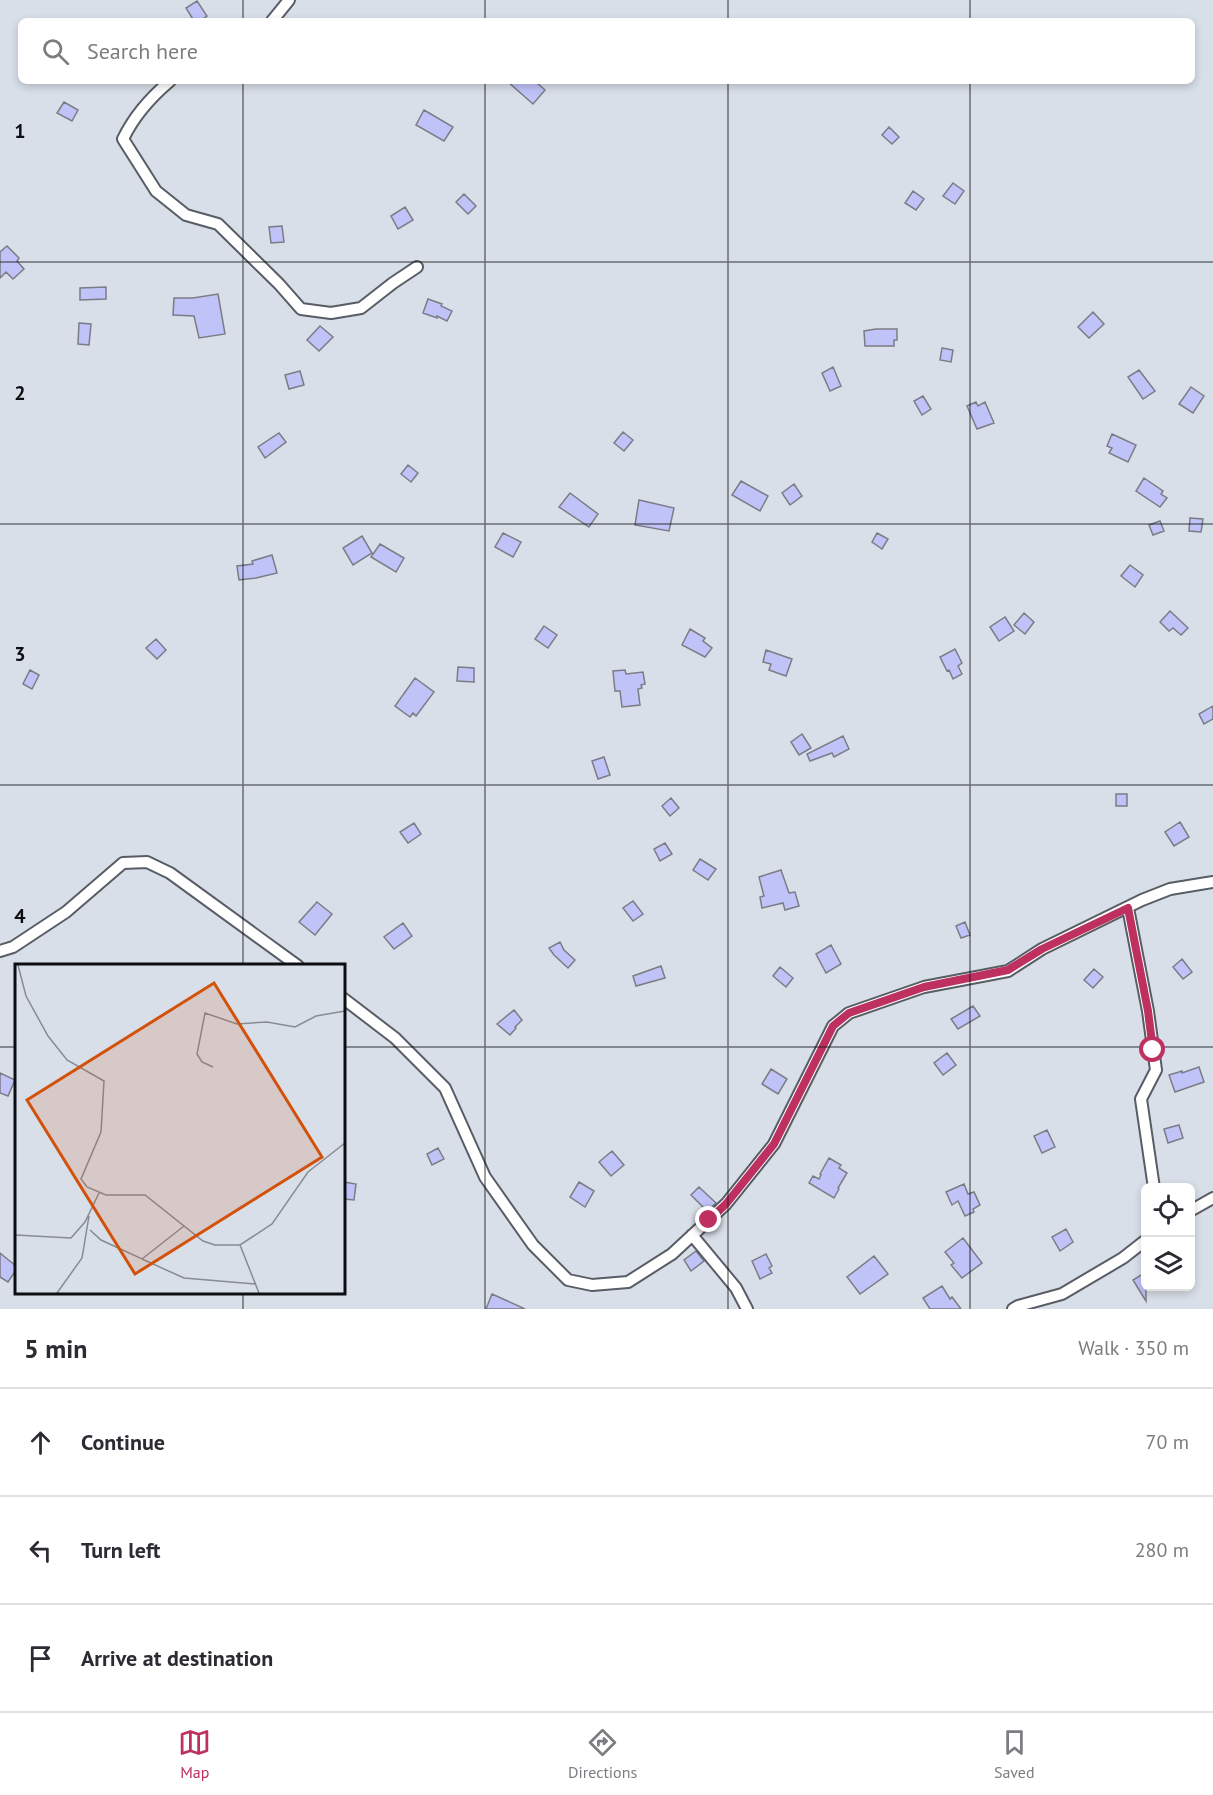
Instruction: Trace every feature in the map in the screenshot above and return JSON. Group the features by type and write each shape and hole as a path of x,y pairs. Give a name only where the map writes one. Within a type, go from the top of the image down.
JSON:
{"street":[{"path":"274,18 289,0"},
{"path":"166,84 131,123 123,139 156,191 186,215 218,224 301,309 331,313 361,308 417,267"},
{"path":"0,951 13,947 66,912 123,863 147,862 170,873 295,964"},
{"path":"345,1000 395,1038 445,1088 485,1177 533,1245 568,1280 592,1286 628,1282 672,1254 726,1204 774,1144 833,1026 849,1013 924,987 1008,970 1042,949 1170,889 1213,882"},
{"path":"1128,908 1148,1011 1156,1070 1142,1099 1153,1183"},
{"path":"1195,1209 1213,1198"},
{"path":"692,1235 736,1288 747,1309"},
{"path":"1013,1309 1017,1305 1062,1294 1123,1258 1141,1244"}],"building":[{"path":"197,1 207,16 192,18 186,8"},
{"path":"510,84 538,84 545,90 533,104"},
{"path":"64,102 78,110 72,121 57,113"},
{"path":"424,110 453,127 444,141 416,125"},
{"path":"889,127 899,137 892,144 882,135"},
{"path":"953,183 964,191 955,204 943,196"},
{"path":"913,191 924,199 916,210 905,203"},
{"path":"464,194 476,206 468,214 456,202"},
{"path":"405,207 413,220 398,229 391,216"},
{"path":"282,226 284,242 271,243 269,227"},
{"path":"7,246 19,258 17,261 24,269 13,279 6,272 0,278 0,252"},
{"path":"106,287 106,299 80,300 80,288"},
{"path":"218,294 225,334 199,338 194,316 173,315 174,298"},
{"path":"428,299 452,311 447,321 423,313"},
{"path":"1093,312 1104,324 1089,338 1078,327"},
{"path":"79,323 91,324 89,345 78,344"},
{"path":"320,326 333,337 319,351 307,340"},
{"path":"897,329 897,340 894,340 894,346 865,346 864,331"},
{"path":"942,348 953,350 951,362 940,360"},
{"path":"833,367 841,386 830,391 822,373"},
{"path":"1139,370 1155,391 1143,399 1128,377"},
{"path":"300,371 304,385 289,389 285,375"},
{"path":"1191,387 1204,396 1193,413 1179,404"},
{"path":"923,396 931,409 922,415 914,401"},
{"path":"976,402 978,406 985,402 994,423 977,429 967,406"},
{"path":"623,432 633,440 624,451 614,443"},
{"path":"279,433 286,442 265,458 258,447"},
{"path":"1112,434 1136,445 1128,462 1109,453 1112,448 1107,446"},
{"path":"408,465 418,473 411,482 401,474"},
{"path":"1144,478 1163,491 1161,494 1167,498 1160,507 1136,491"},
{"path":"741,481 768,496 760,511 732,495"},
{"path":"794,484 802,496 790,505 782,493"},
{"path":"570,493 598,514 589,527 559,507"},
{"path":"639,500 674,508 669,531 635,525"},
{"path":"1190,518 1203,519 1201,532 1189,531"},
{"path":"1160,521 1164,531 1153,535 1149,525"},
{"path":"503,533 521,542 513,557 495,547"},
{"path":"877,533 888,539 882,549 872,542"},
{"path":"362,536 372,553 353,565 343,548"},
{"path":"380,544 404,558 396,572 371,557"},
{"path":"272,555 277,573 239,580 237,566 253,564 252,561"},
{"path":"1130,565 1143,575 1135,587 1121,576"},
{"path":"1170,611 1188,628 1181,635 1173,628 1169,631 1160,622"},
{"path":"1024,613 1034,622 1025,634 1014,625"},
{"path":"1005,617 1014,631 999,641 990,627"},
{"path":"544,626 557,635 548,648 535,639"},
{"path":"690,629 705,638 703,641 712,648 705,657 682,645"},
{"path":"156,639 166,650 157,659 146,648"},
{"path":"955,649 962,663 958,666 962,674 953,679 940,657"},
{"path":"766,650 792,659 786,676 769,670 771,664 763,662"},
{"path":"458,667 474,668 474,682 457,681"},
{"path":"30,670 39,675 32,689 23,684"},
{"path":"625,670 626,674 643,672 645,684 638,689 640,705 622,707 620,691 615,691 613,671"},
{"path":"415,678 434,692 416,716 413,713 410,717 395,706"},
{"path":"1213,706 1213,719 1204,724 1199,714"},
{"path":"802,734 811,748 799,755 791,742"},
{"path":"843,736 849,749 834,757 832,753 810,761 807,754"},
{"path":"604,757 610,775 598,779 592,761"},
{"path":"1116,794 1127,794 1127,806 1116,806"},
{"path":"671,798 679,808 670,816 662,806"},
{"path":"1180,822 1189,837 1174,846 1165,832"},
{"path":"414,823 421,834 408,843 400,832"},
{"path":"665,843 672,854 660,861 654,849"},
{"path":"700,859 716,869 708,880 693,870"},
{"path":"781,870 789,893 795,892 799,906 785,910 783,903 762,908 760,897 764,896 759,877"},
{"path":"633,901 643,914 633,921 623,908"},
{"path":"317,902 332,914 315,935 299,922"},
{"path":"965,922 970,935 961,938 956,926"},
{"path":"403,923 412,936 394,949 384,937"},
{"path":"560,942 564,950 575,960 568,968 549,948"},
{"path":"831,945 841,964 826,973 816,954"},
{"path":"1182,959 1192,972 1183,979 1173,967"},
{"path":"661,966 665,978 636,986 633,976"},
{"path":"780,967 793,978 786,987 773,976"},
{"path":"1094,969 1103,977 1093,988 1084,980"},
{"path":"973,1006 980,1016 958,1029 951,1019"},
{"path":"514,1010 522,1020 510,1035 497,1024"},
{"path":"947,1053 956,1065 943,1075 934,1063"},
{"path":"1199,1067 1204,1082 1175,1092 1169,1075"},
{"path":"771,1069 787,1079 778,1094 762,1084"},
{"path":"0,1073 15,1080 8,1096 0,1093"},
{"path":"1179,1125 1183,1138 1168,1143 1164,1129"},
{"path":"1047,1130 1055,1147 1042,1153 1034,1136"},
{"path":"438,1148 444,1159 432,1165 427,1154"},
{"path":"612,1151 624,1165 611,1176 599,1162"},
{"path":"829,1158 841,1165 839,1168 847,1173 834,1198 809,1183 813,1176 819,1179"},
{"path":"345,1182 356,1184 354,1200 345,1199"},
{"path":"579,1182 594,1191 585,1207 570,1197"},
{"path":"964,1184 968,1194 974,1192 980,1205 973,1209 974,1212 965,1216 958,1201 952,1205 946,1192"},
{"path":"699,1187 716,1203 707,1211 691,1195"},
{"path":"1066,1229 1073,1242 1060,1251 1052,1237"},
{"path":"963,1238 982,1263 962,1278 951,1265 954,1263 945,1252"},
{"path":"696,1251 704,1261 691,1271 684,1260"},
{"path":"0,1253 15,1265 15,1272 8,1282 0,1277"},
{"path":"766,1254 772,1266 769,1268 772,1273 760,1279 752,1261"},
{"path":"874,1256 888,1274 860,1294 847,1277"},
{"path":"1141,1275 1141,1291 1146,1291 1146,1301 1133,1280"},
{"path":"942,1286 950,1299 952,1297 961,1309 930,1309 923,1298"},
{"path":"492,1294 525,1309 486,1309"}],"route":[{"path":"709,1220 726,1204 774,1144 833,1026 849,1013 924,987 1008,970 1042,949 1128,908 1148,1011 1153,1050"}]}
